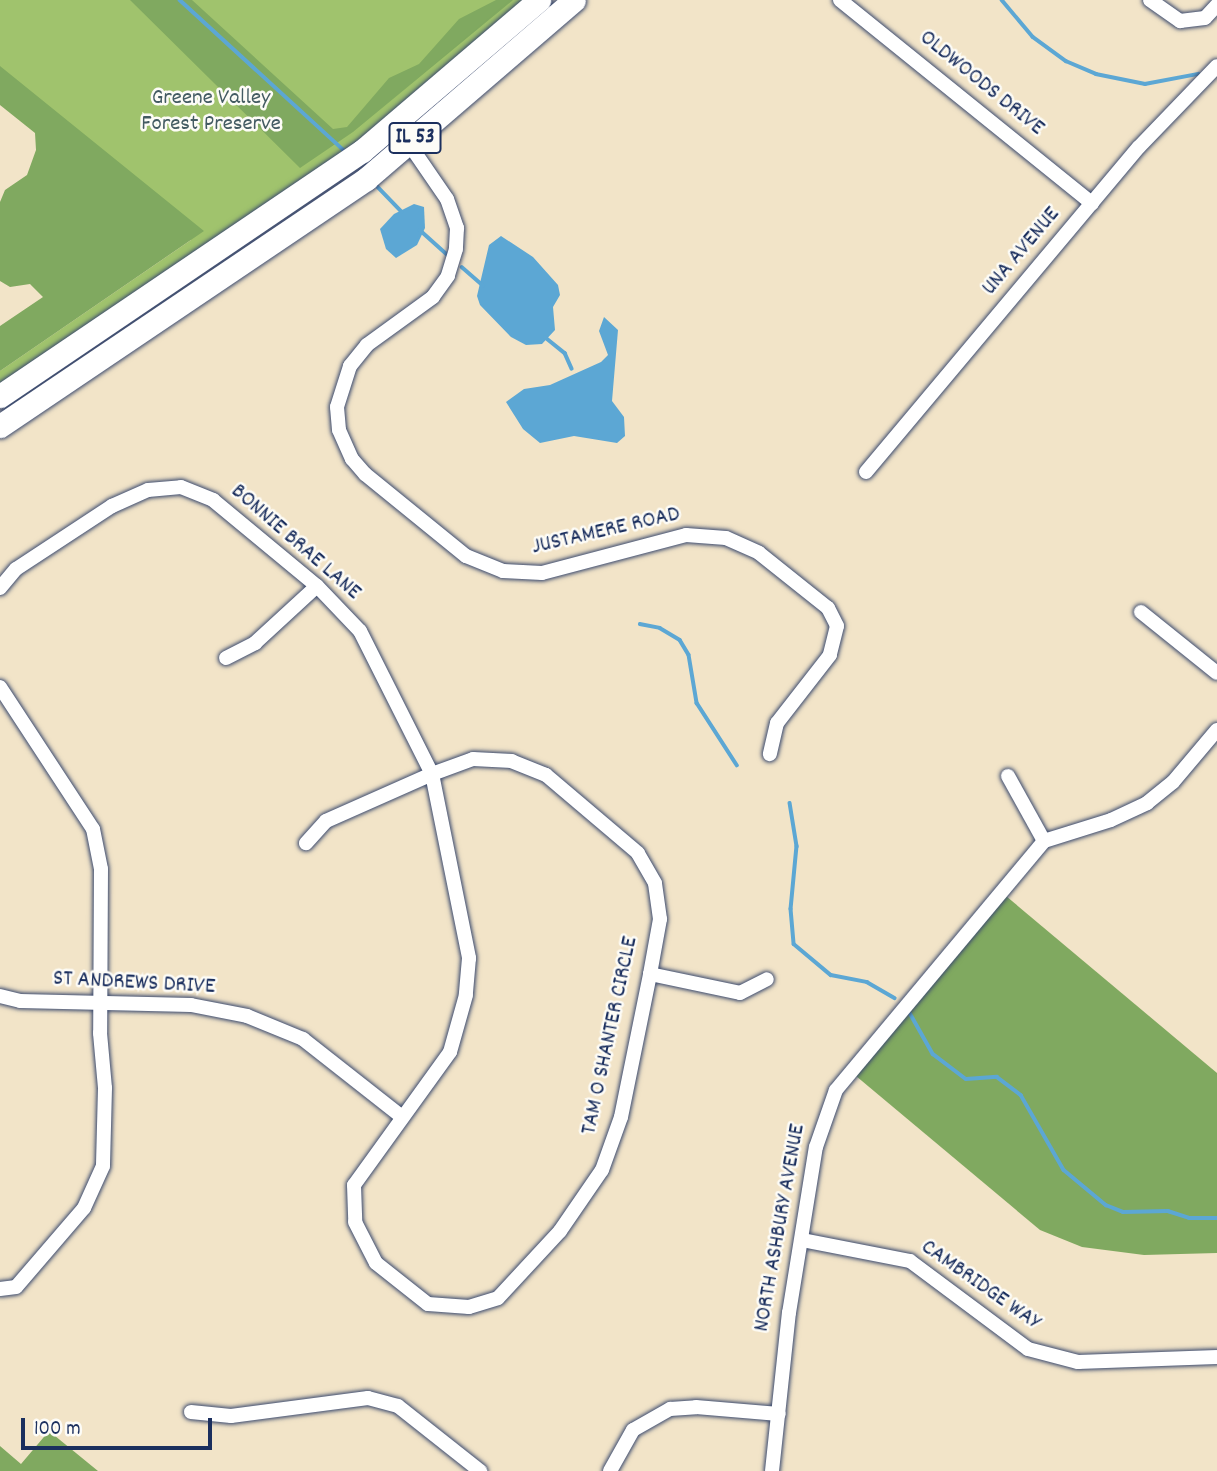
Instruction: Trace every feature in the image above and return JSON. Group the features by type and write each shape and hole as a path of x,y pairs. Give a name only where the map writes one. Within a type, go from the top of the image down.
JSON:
{"main road":[{"name":"IL 53","path":"0,396 211,253 402,134 539,0"},
{"name":"IL 53","path":"0,426 244,262 574,0"}],"street":[{"name":"OLDWOODS DRIVE","path":"840,0 1092,203"},
{"path":"1150,0 1180,21 1205,18 1217,5"},
{"name":"UNA AVENUE","path":"866,472 1092,203 1217,66"},
{"name":"JUSTAMERE ROAD","path":"402,134 451,209 456,249 448,276 433,297 367,345 350,366 337,407 339,429 352,458 365,474 456,548 503,571 541,573 687,535 726,538 760,553 828,608 837,626 830,655 777,723 770,754"},
{"name":"BONNIE BRAE LANE","path":"0,588 16,569 112,506 148,490 181,487 213,500 317,586 360,631 432,774 468,958 466,995 450,1052 402,1116"},
{"path":"226,658 255,643 317,586"},
{"path":"1141,612 1217,673"},
{"path":"0,687 93,829 101,869 101,1002 105,1088 103,1166 84,1208 16,1287 0,1289"},
{"path":"1008,776 1044,841 1111,820 1147,803 1173,782 1217,730"},
{"name":"TAM O SHANTER CIRCLE","path":"306,843 326,821 432,774 473,759 512,761 546,775 638,853 655,883 660,919 650,974 621,1117 602,1170 561,1231 498,1298 468,1307 428,1304 376,1264 355,1222 354,1185 402,1116"},
{"name":"NORTH ASHBURY AVENUE","path":"772,1471 779,1414 779,1388 816,1147 835,1090 1044,841"},
{"path":"650,974 740,993 767,979"},
{"name":"ST ANDREWS DRIVE","path":"0,996 20,1000 191,1005 247,1016 303,1039 402,1116"},
{"name":"CAMBRIDGE WAY","path":"802,1240 910,1261 1028,1349 1078,1362 1217,1357"},
{"path":"191,1412 231,1416 368,1398 398,1406 480,1471"},
{"path":"610,1471 633,1430 670,1409 696,1406 779,1414"}],"green space":[{"name":"Greene Valley Forest Preserve","path":"0,0 526,0 359,143 0,384 0,371 191,240 0,85"},
{"path":"130,0 192,0 333,129 347,127 389,78 419,64 459,19 496,0 513,0 353,132 300,168"},
{"path":"0,66 204,231 0,371 0,326 43,297 30,284 10,287 0,281 0,202 5,190 27,175 36,150 35,133 0,105"},
{"path":"1006,896 1217,1073 1217,1253 1144,1255 1082,1247 1040,1230 856,1076"},
{"path":"49,1431 98,1471 0,1471 0,1446 21,1464"}],"water":[{"path":"414,204 424,207 425,228 417,245 396,258 386,249 380,229 394,214"},
{"path":"501,236 533,257 558,285 560,295 553,307 555,330 542,344 526,345 511,337 480,305 477,296 489,245"},
{"path":"604,317 618,330 612,401 624,417 625,436 617,443 574,436 540,443 523,429 506,402 524,389 550,385 601,362 608,355 599,331"}],"waterway":[{"path":"180,0 345,151"},
{"path":"1002,0 1033,37 1066,61 1096,74 1145,84 1198,74"},
{"path":"376,185 402,212"},
{"path":"420,230 448,255"},
{"path":"462,267 483,285"},
{"path":"545,337 565,353 572,369"},
{"path":"640,624 660,628 680,640 689,655 697,703 737,765"},
{"path":"790,803 797,846 791,909 794,944 831,975 867,982 895,998"},
{"path":"910,1013 933,1054 966,1079 997,1077 1021,1095 1064,1170 1106,1205 1123,1212 1168,1211 1189,1218 1217,1218"}]}
